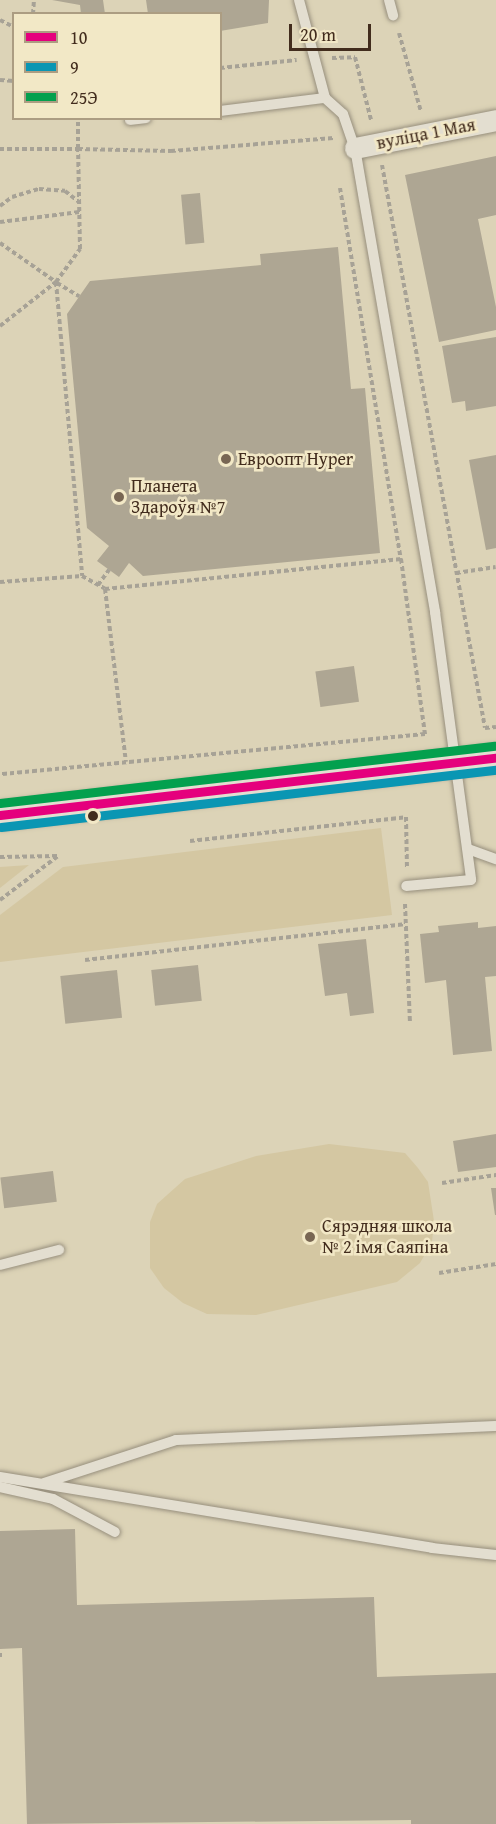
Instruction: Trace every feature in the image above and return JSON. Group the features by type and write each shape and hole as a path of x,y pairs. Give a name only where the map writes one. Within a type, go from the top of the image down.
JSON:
{"street":[{"name":"вуліца 1 Мая","path":"355,148 496,120"},
{"path":"0,815 496,758"}],"lane":[{"path":"299,0 325,98 343,114 355,148 435,612 468,849 471,880 406,886"},
{"path":"389,0 393,15"},
{"path":"222,111 325,98"},
{"path":"468,849 496,860"},
{"path":"0,1265 59,1250"},
{"path":"40,1484 176,1440 496,1426"},
{"path":"0,1477 432,1548 496,1555"},
{"path":"0,1487 53,1499 115,1532"}],"path":[{"path":"393,15 423,121"},
{"path":"0,326 56,282 80,249 78,120"},
{"path":"0,149 171,151 333,138"},
{"path":"377,144 485,728 496,727"},
{"path":"0,206 12,197 39,189 65,191 79,203"},
{"path":"0,222 79,212"},
{"path":"0,774 424,734 401,559 344,214"},
{"path":"0,243 79,296"},
{"path":"56,282 82,576"},
{"path":"0,582 82,576 105,589 401,559"},
{"path":"456,573 496,567"},
{"path":"98,585 109,570"},
{"path":"105,589 126,762"},
{"path":"190,841 406,818"},
{"path":"0,857 58,856 0,900"},
{"path":"85,960 404,924 410,1024"},
{"path":"442,1183 496,1175"},
{"path":"439,1273 496,1264"}],"shaded area":[{"path":"381,828 392,915 0,962 0,915 63,867"},
{"path":"29,865 0,888 0,867"},
{"path":"329,1144 405,1153 418,1168 428,1182 434,1221 432,1242 420,1263 397,1282 256,1315 207,1314 183,1303 164,1288 150,1268 150,1222 157,1204 185,1179 256,1156"}],"building":[{"path":"52,0 103,0 105,12 81,12 80,5"},
{"path":"146,0 269,0 268,23 222,31 222,12 148,12"},
{"path":"496,156 496,215 478,219 496,307 496,330 439,342 405,175"},
{"path":"200,193 204,243 185,244 181,195"},
{"name":"Евроопт Hyper","path":"338,247 351,389 365,388 380,553 143,576 129,563 119,577 97,561 109,546 87,528 67,314 90,281 261,265 260,254"},
{"path":"496,337 496,406 466,411 465,401 452,403 442,346"},
{"path":"496,455 496,548 486,550 469,460"},
{"path":"354,666 359,702 320,707 315,671"},
{"path":"478,922 478,928 496,926 496,976 485,977 492,1051 453,1055 446,980 425,983 420,934 439,932 438,926"},
{"path":"366,939 374,1013 350,1016 347,993 325,996 318,944"},
{"path":"198,965 202,1001 155,1006 151,970"},
{"path":"117,970 122,1018 65,1024 60,976"},
{"path":"496,1134 496,1167 458,1172 453,1141"},
{"path":"53,1171 57,1202 4,1208 0,1177"},
{"path":"491,1188 496,1188 496,1215 495,1215"},
{"path":"75,1529 77,1605 374,1597 377,1677 496,1673 496,1824 411,1824 411,1820 27,1824 22,1648 0,1649 0,1531"}],"transit line":[{"name":"25Э","path":"0,803 495,746"},
{"name":"10","path":"0,815 496,758"},
{"name":"9","path":"1,827 496,770"}],"place":[{"name":"Евроопт Hyper","path":"226,459"},
{"name":"Планета Здароўя №7","path":"119,497"},
{"name":"Сярэдняя школа № 2 імя Саяпіна","path":"310,1237"}]}
